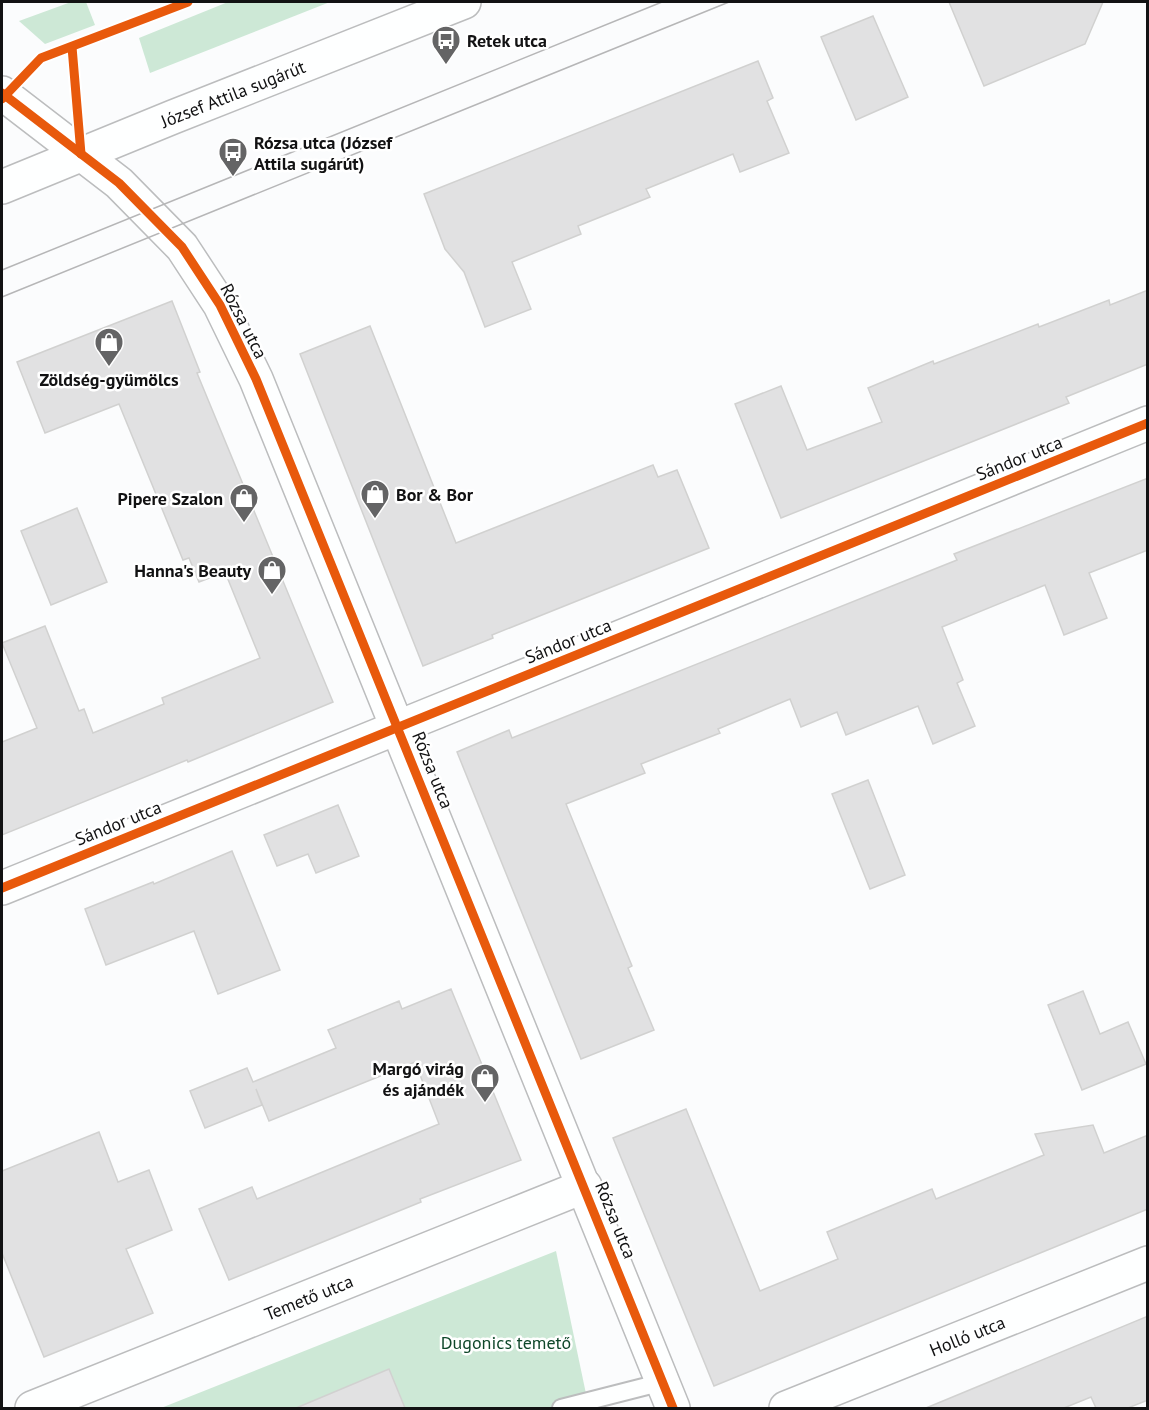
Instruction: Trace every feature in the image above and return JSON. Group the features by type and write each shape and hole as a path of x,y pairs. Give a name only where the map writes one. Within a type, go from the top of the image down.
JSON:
{"street":[{"name":"József Attila sugárút","path":"2,187 464,2"},
{"path":"2,93 81,154"},
{"name":"Rózsa utca","path":"81,154 119,183 182,247 220,305 256,379 668,1395"},
{"name":"Sándor utca","path":"2,888 1148,423"},
{"name":"Temető utca","path":"32,1408 585,1186"},
{"name":"Holló utca","path":"786,1408 1148,1263"}],"lane":[{"path":"561,1408 668,1395"}],"green space":[{"path":"71,2 86,2 95,25 45,44 19,21"},
{"path":"228,2 330,2 150,73 139,38"},
{"name":"Dugonics temető","path":"556,1251 589,1408 161,1408"}],"building":[{"path":"949,2 1103,2 1085,44 984,86"},
{"path":"873,16 908,97 856,120 821,37"},
{"path":"758,61 773,98 767,101 789,153 740,172 733,154 646,189 650,197 578,226 581,234 512,262 531,309 485,327 464,272 445,249 424,194"},
{"path":"1148,290 1148,364 1066,397 1069,403 781,518 735,404 781,386 807,450 882,422 868,388 933,361 934,364 1038,324 1039,327 1109,300 1110,305"},
{"path":"172,301 200,372 197,373 333,702 2,835 2,742 37,728 2,643 45,626 79,711 84,709 93,733 164,704 162,698 260,658 225,572 199,582 189,558 183,560 119,404 45,433 17,362"},
{"path":"370,326 456,543 653,465 658,477 677,470 709,548 492,635 493,638 423,666 300,354"},
{"path":"1148,478 1148,550 1089,573 1107,618 1064,635 1045,585 942,627 963,680 957,683 975,726 933,744 918,706 846,735 837,712 801,727 790,699 718,729 720,733 641,764 645,773 566,804 632,966 628,968 654,1030 581,1059 457,752 509,730 512,738 957,560 954,554"},
{"path":"77,508 107,582 51,605 21,531"},
{"path":"868,780 905,875 870,889 832,794"},
{"path":"338,805 359,856 316,873 308,854 277,866 264,835"},
{"path":"232,851 280,970 218,994 194,931 106,965 85,909 153,882 154,884"},
{"path":"451,989 521,1160 420,1199 421,1202 229,1280 199,1209 252,1187 257,1199 439,1124 415,1062 269,1121 256,1089 262,1105 205,1128 190,1091 247,1068 253,1082 336,1048 328,1030 399,1001 402,1009"},
{"path":"1083,991 1100,1034 1128,1022 1146,1064 1082,1090 1048,1005"},
{"path":"686,1109 760,1291 838,1259 827,1232 932,1189 936,1199 1044,1155 1035,1134 1093,1125 1104,1153 1148,1135 1148,1209 714,1386 613,1138"},
{"path":"99,1132 118,1182 149,1170 172,1230 126,1249 153,1313 44,1357 2,1253 2,1171"},
{"path":"1148,1316 1148,1400 1128,1408 1096,1408 1091,1397 1064,1408 926,1408"},
{"path":"389,1369 405,1408 296,1408"}],"tram line":[{"path":"2,270 662,2"},
{"path":"2,297 729,2"}],"cycle path":[{"path":"2,99 41,58 188,2"},
{"path":"72,47 81,154"},
{"path":"2,93 119,183 182,247 220,305 256,379 673,1408"},
{"path":"2,888 1148,423"}],"place":[{"name":"Retek utca","path":"446,66"},
{"name":"Rózsa utca (József Attila sugárút)","path":"233,178"},
{"name":"Zöldség-gyümölcs","path":"109,368"},
{"name":"Bor & Bor","path":"375,520"},
{"name":"Pipere Szalon","path":"244,524"},
{"name":"Hanna's Beauty","path":"272,596"},
{"name":"Margó virág és ajándék","path":"485,1104"}]}
